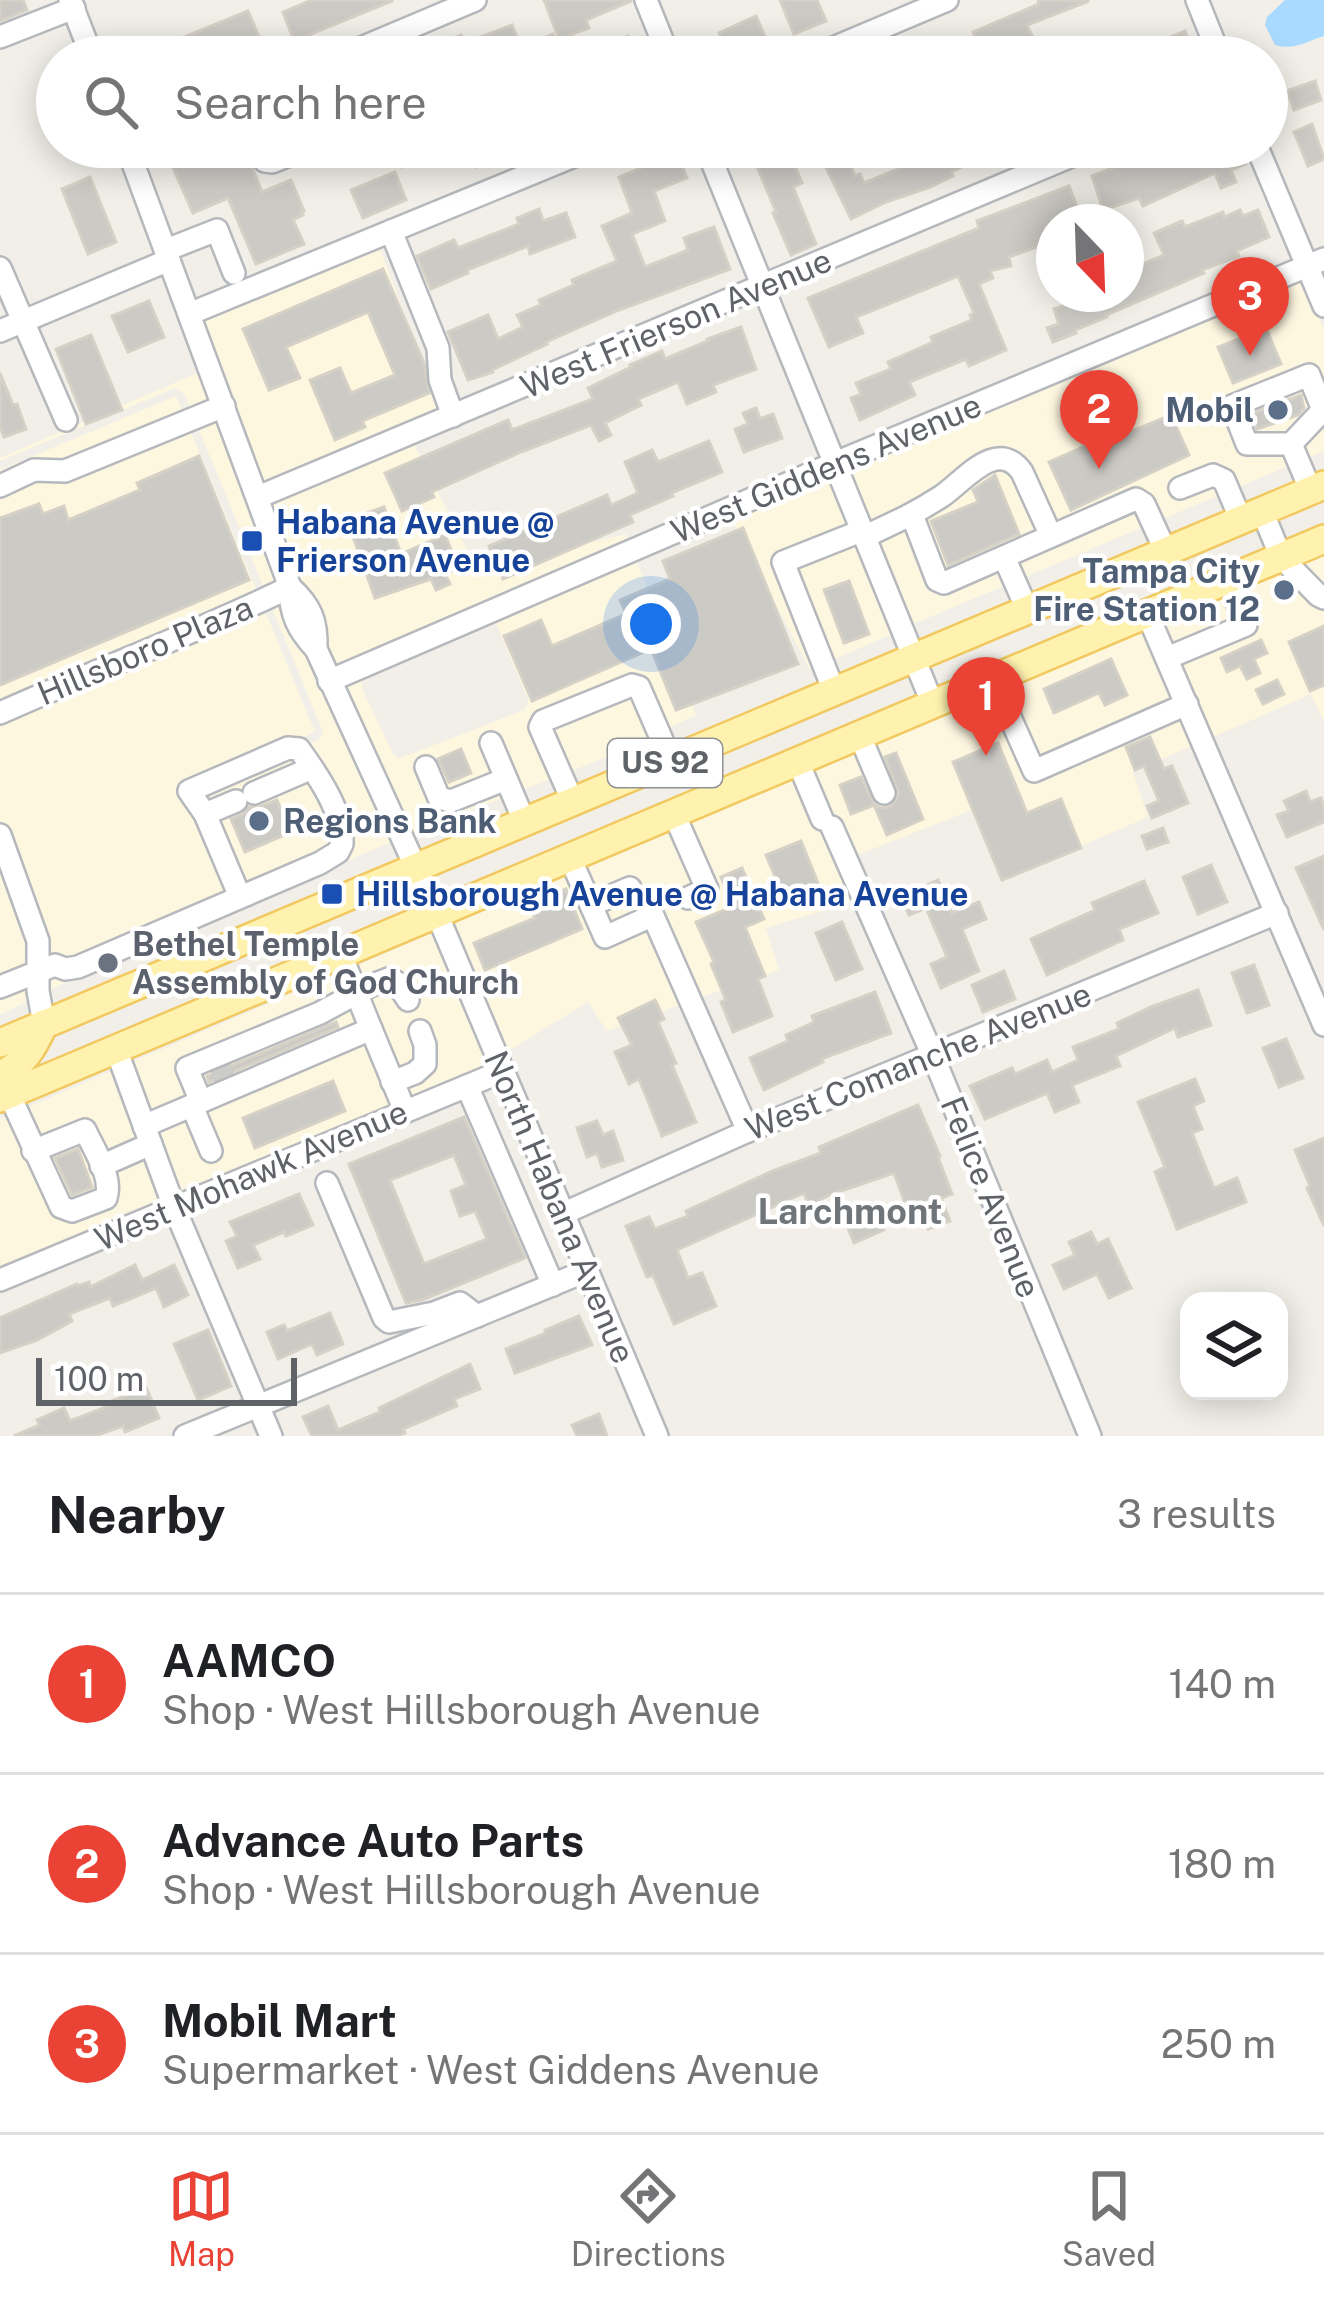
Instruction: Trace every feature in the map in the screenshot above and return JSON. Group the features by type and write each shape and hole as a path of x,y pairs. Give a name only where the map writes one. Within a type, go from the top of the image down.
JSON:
{"main road":[{"name":"US 92","path":"0,1042 1317,488"},
{"path":"1147,613 1157,594 1278,551 1324,520"},
{"name":"US 92","path":"3,1089 116,1049 933,706 1228,580 1278,551 1324,539"},
{"path":"3,1089 44,1024"}],"street":[{"path":"390,36 475,0"},
{"path":"646,0 661,36"},
{"path":"862,36 947,0"},
{"path":"1197,0 1212,36"},
{"path":"0,37 72,4 84,36"},
{"name":"North Habana Avenue","path":"135,168 290,587 308,603 317,627 316,650 437,914 657,1436"},
{"path":"189,314 545,168"},
{"path":"714,168 933,706"},
{"name":"West Frierson Avenue","path":"258,497 1044,168"},
{"path":"1268,168 1316,262 1324,306"},
{"path":"10,326 217,230 234,273"},
{"path":"391,231 438,348 440,380 453,416"},
{"name":"West Giddens Avenue","path":"329,681 1316,262"},
{"path":"0,268 10,326 66,420"},
{"path":"1310,375 1320,389 1323,410 1292,444 1247,444 1232,406 1310,375"},
{"path":"0,486 34,470 65,471 224,406"},
{"path":"1292,444 1317,488"},
{"path":"834,691 783,562 908,516 944,495 978,466 1004,459 1022,472 1051,536"},
{"path":"1180,488 1213,475 1224,480 1278,551 1324,598"},
{"path":"908,516 914,520 937,580 944,583 1136,499 1144,504 1166,551"},
{"path":"1004,556 1028,610"},
{"path":"1167,658 1246,625 1228,580"},
{"name":"Hillsboro Plaza","path":"0,713 290,587"},
{"path":"1147,613 1277,913 1315,977 1324,1024"},
{"path":"993,680 1034,770 1187,704"},
{"path":"573,802 540,727 543,721 632,685 639,687 670,761"},
{"path":"860,736 884,794"},
{"path":"491,743 525,823"},
{"path":"0,987 55,965 78,967 320,863 338,852 343,830 299,749 288,748 189,791 205,814 240,897"},
{"name":"Felice Avenue","path":"797,762 933,1056 1090,1436"},
{"path":"426,767 439,798 451,801 506,778"},
{"path":"205,814 312,768"},
{"path":"674,814 707,889 688,898"},
{"path":"0,835 38,940 38,991 44,1024"},
{"path":"570,858 605,937 640,902"},
{"path":"591,905 640,902"},
{"path":"640,902 748,1131"},
{"name":"West Comanche Avenue","path":"562,1214 748,1131 1277,913"},
{"path":"341,955 405,1112"},
{"path":"101,1166 357,993 388,980 396,982 408,1000"},
{"path":"212,1151 187,1068 371,1029"},
{"path":"392,1082 425,1064 420,1030"},
{"path":"116,1049 174,1207 272,1436"},
{"name":"West Mohawk Avenue","path":"0,1280 503,1071"},
{"path":"467,1086 554,1285"},
{"path":"3,1089 56,1200 61,1208 72,1211 106,1198 109,1189 85,1130 33,1151"},
{"path":"327,1183 384,1318 388,1322 436,1322"},
{"path":"185,1436 436,1322 586,1271"}],"shaded area":[{"path":"379,247 441,410 262,484 201,320"},
{"path":"1303,279 1324,329 1324,451 911,625 846,470"},
{"path":"200,372 281,590 282,611 292,636 310,658 394,841 243,904 194,793 319,740 323,732 184,393 175,388 0,461"},
{"path":"176,396 315,732 184,788 237,909 0,1015 0,470"},
{"path":"413,443 477,570 626,534 629,541 333,668 316,600 297,577 269,503"},
{"path":"829,477 894,633 810,670 732,519"},
{"path":"1324,551 1324,722 1311,694 1211,738 1160,620"},
{"path":"636,560 696,715 607,757 410,834 342,687 363,678 362,689 398,759 524,710 528,699 495,621"},
{"path":"1144,627 1194,745 1133,772 1148,817 1005,879 974,809 855,856 837,815 821,821 855,901 766,928 779,970 699,998 650,887 634,895 682,1004 607,1031 588,1002 505,1053 451,925"},
{"path":"435,932 490,1063 178,1193 130,1063"},
{"path":"114,1070 162,1200 0,1268 0,1119"}],"water":[{"path":"1285,0 1324,0 1324,36 1288,46 1288,36 1270,36 1267,17"}],"building":[{"path":"0,0 23,0 27,10 0,21"},
{"path":"312,0 392,0 306,36 292,36 283,12"},
{"path":"544,0 631,0 586,20 589,28 558,36"},
{"path":"780,0 817,0 826,21 794,34"},
{"path":"1038,0 1089,1 1027,25 1032,36 975,36 973,32 1039,4"},
{"path":"248,11 259,36 186,36"},
{"path":"756,16 765,36 720,36"},
{"path":"512,25 516,36 483,36"},
{"path":"1315,81 1321,100 1294,110 1288,91"},
{"path":"1312,124 1324,159 1308,166 1294,132"},
{"path":"173,168 252,168 262,192 291,180 304,211 293,220 304,244 256,264 228,198 193,213"},
{"path":"641,168 683,168 687,178 654,191 665,221 632,234 645,267 688,250 684,238 714,227 730,269 619,310 468,380 448,332 488,315 498,339 523,327 517,315 541,305 539,300 617,261 602,226 632,213 619,177"},
{"path":"758,168 796,168 802,183 793,187 816,244 791,255"},
{"path":"826,168 851,168 864,183 901,168 960,168 930,187 851,219"},
{"path":"1112,168 1236,168 1231,170 1236,182 1221,188 1215,173 1144,206 1139,198 1101,204 1092,176"},
{"path":"395,172 406,200 363,218 351,190"},
{"path":"90,177 116,242 88,254 62,189"},
{"path":"1069,186 1076,204 1036,204 1036,247 1009,257 1011,266 990,271 993,278 979,284 1006,350 969,366 966,359 909,382 915,395 860,420 851,398 861,394 856,383 891,369 888,362 972,320 974,313 958,276 856,317 863,333 829,347 808,298 979,228 977,221"},
{"path":"539,209 543,221 566,213 575,237 530,254 528,246 431,289 417,256 454,240 458,248 519,224 517,218"},
{"path":"1240,210 1243,216 1258,210 1269,237 1237,251 1239,256 1144,299 1144,263 1164,255 1154,233 1182,221 1185,227 1223,212 1224,217"},
{"path":"383,269 424,363 429,393 362,421 365,427 335,440 310,380 340,368 351,393 395,375 368,312 286,347 300,378 269,390 243,329"},
{"path":"149,301 164,337 128,352 112,316"},
{"path":"1055,312 1113,312 1053,342 1047,328 1059,324"},
{"path":"741,327 756,369 713,385 716,392 687,404 678,382 638,399 641,405 605,423 611,435 599,441 591,425 432,492 434,497 402,511 385,473 508,420 512,430 593,399 588,388 630,365 662,351 665,359"},
{"path":"1266,328 1281,364 1233,383 1218,347"},
{"path":"91,335 122,410 86,424 56,349"},
{"path":"0,373 26,429 4,437 0,427"},
{"path":"1301,395 1304,408 1298,415 1257,429 1251,414"},
{"path":"756,408 760,419 773,414 782,438 744,452 735,429 748,424 743,413"},
{"path":"1171,415 1189,455 1071,510 1049,462 1128,427 1130,432"},
{"path":"709,441 722,472 630,515 633,522 503,579 489,546 607,495 611,505 638,493 625,462 652,450 658,462"},
{"path":"199,456 249,580 0,685 0,518 39,504 43,514 64,506 68,520 140,490 137,483"},
{"path":"995,475 1019,534 948,565 931,521 978,502 973,490"},
{"path":"384,507 401,554 445,535 459,568 445,574 450,584 436,590 431,579 375,598 347,520"},
{"path":"743,528 798,664 676,710 651,649 532,701 504,636 541,620 552,646 626,614 620,600 670,579 663,561"},
{"path":"849,581 869,634 844,643 824,590"},
{"path":"1324,626 1324,685 1310,691 1289,642"},
{"path":"1261,640 1267,653 1254,659 1260,673 1247,679 1240,666 1227,672 1221,658"},
{"path":"1111,659 1127,695 1105,705 1099,693 1054,713 1044,689"},
{"path":"1277,680 1284,694 1263,704 1256,690"},
{"path":"1150,737 1164,769 1172,766 1188,803 1152,818 1147,806 1159,801 1144,766 1135,770 1126,747"},
{"path":"998,743 1027,813 1061,799 1081,848 1002,880 953,762"},
{"path":"461,749 471,773 449,782 438,759"},
{"path":"896,753 923,819 887,835 874,805 851,814 840,785 861,777 874,804 891,806 899,794 885,757"},
{"path":"1306,791 1310,802 1321,798 1324,822 1287,837 1277,815 1289,811 1284,801"},
{"name":"Regions Bank","path":"277,800 287,834 245,852 231,819 249,807"},
{"path":"1163,828 1168,842 1147,849 1142,836"},
{"path":"801,841 820,888 786,902 766,855"},
{"path":"1324,856 1324,930 1296,868"},
{"path":"1211,865 1227,902 1198,914 1183,877"},
{"path":"742,868 764,919 745,927 765,976 758,979 772,1016 733,1032 721,1002 726,1000 714,962 696,922 727,909 725,904 732,902 721,877"},
{"path":"938,880 952,913 979,902 986,919 962,929 979,971 941,988 931,964 947,957 926,908 909,915 901,897"},
{"path":"1144,881 1158,913 1119,929 1123,940 1047,975 1031,939 1095,910 1092,903"},
{"path":"566,889 582,929 485,970 474,943 535,918 529,905"},
{"path":"842,922 862,969 836,980 816,933"},
{"path":"1254,965 1269,1005 1247,1013 1232,973"},
{"path":"1004,971 1015,999 983,1012 972,985"},
{"path":"1198,990 1211,1025 1178,1037 1175,1028 1116,1056 1120,1066 1072,1085 1079,1102 1055,1112 1047,1093 985,1119 970,1086 1012,1068 1015,1074 1047,1060 1052,1072 1078,1060 1073,1047 1119,1029 1117,1023 1151,1007"},
{"path":"875,992 891,1033 821,1059 823,1062 764,1090 750,1058 788,1041 786,1035 814,1022 812,1016"},
{"path":"655,1000 664,1019 658,1022 676,1063 672,1065 696,1122 662,1136 639,1079 629,1084 615,1052 632,1045 618,1018"},
{"path":"336,1022 338,1027 209,1082 207,1076"},
{"path":"1286,1039 1303,1078 1279,1087 1263,1048"},
{"path":"1195,1079 1204,1101 1193,1106 1202,1129 1192,1133 1214,1188 1237,1178 1246,1202 1177,1229 1155,1172 1165,1167 1138,1102"},
{"path":"333,1081 345,1111 255,1148 243,1118"},
{"path":"918,1105 952,1194 941,1198 950,1221 928,1229 919,1206 908,1211 894,1173 809,1206 804,1193 677,1250 688,1278 702,1273 716,1306 674,1324 626,1226 649,1217 655,1229 688,1216 686,1211"},
{"path":"464,1117 525,1258 406,1303 349,1164","holes":["454,1155 466,1185 451,1191 460,1216 475,1211 487,1239 424,1264 390,1180"]},
{"path":"597,1121 603,1135 613,1131 623,1160 602,1167 597,1153 587,1157 577,1128"},
{"path":"1324,1138 1324,1226 1295,1150"},
{"path":"78,1149 92,1187 72,1195 55,1158"},
{"path":"299,1194 313,1225 253,1245 260,1259 238,1268 226,1241 237,1236 230,1222"},
{"path":"877,1213 884,1230 854,1243 847,1226"},
{"path":"1091,1232 1097,1244 1108,1239 1131,1288 1109,1298 1097,1274 1064,1289 1053,1265 1075,1255 1069,1242"},
{"path":"135,1265 142,1280 174,1265 188,1295 164,1307 156,1288 113,1306 110,1298 69,1314 72,1321 37,1340 0,1353 0,1318 77,1284 89,1282 90,1287"},
{"path":"330,1313 343,1344 317,1355 312,1344 278,1359 267,1332 284,1325 287,1331"},
{"path":"579,1316 592,1345 515,1373 506,1349"},
{"path":"208,1330 231,1386 198,1400 174,1344"},
{"path":"470,1364 480,1389 454,1399 457,1406 397,1436 312,1436 303,1417 328,1406 338,1430"},
{"path":"146,1387 159,1418 125,1432 123,1426 95,1436 14,1436 64,1408 70,1421"},
{"path":"599,1414 607,1436 577,1436 572,1425"}],"tunnel":[{"path":"219,1064 225,1080"}],"place":[{"name":"Mobil Mart","path":"1250,356"},
{"name":"Mobil","path":"1278,410"},
{"name":"Advance Auto Parts","path":"1099,469"},
{"name":"Habana Avenue @ Frierson Avenue","path":"252,541"},
{"name":"Tampa City Fire Station 12","path":"1284,590"},
{"name":"AAMCO","path":"986,756"},
{"name":"Regions Bank","path":"259,821"},
{"name":"Hillsborough Avenue @ Habana Avenue","path":"332,894"},
{"name":"Bethel Temple Assembly of God Church","path":"108,963"}],"district":[{"name":"Larchmont","path":"850,1211"}]}
